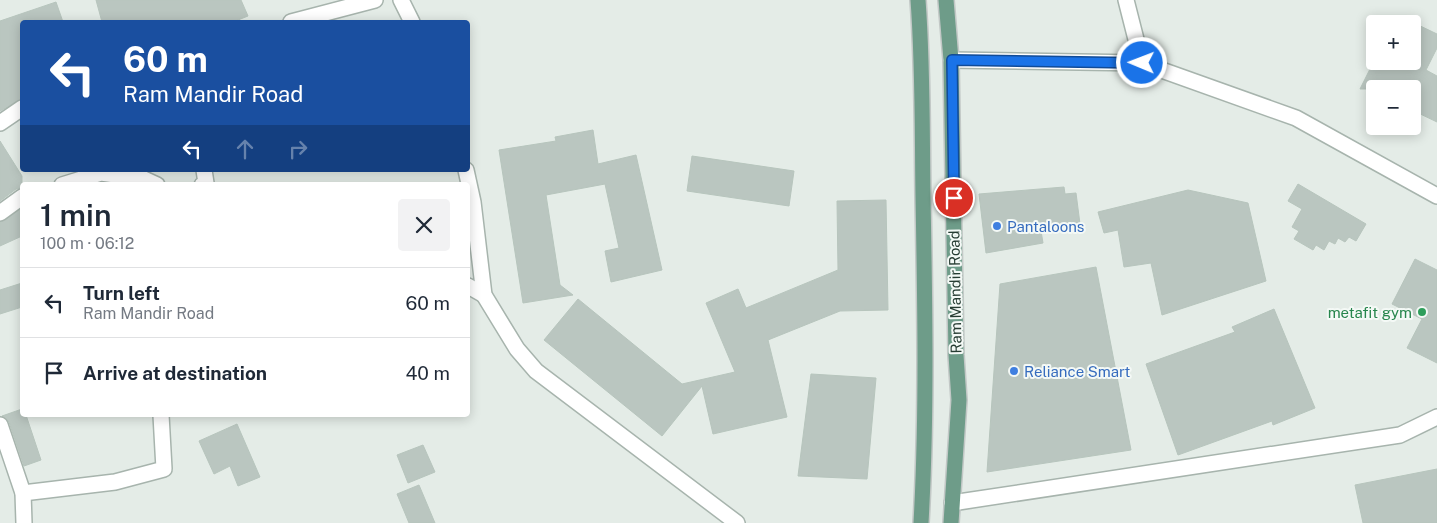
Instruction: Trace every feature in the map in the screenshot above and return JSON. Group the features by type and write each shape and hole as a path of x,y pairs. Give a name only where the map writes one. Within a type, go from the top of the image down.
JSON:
{"main road":[{"path":"918,0 922,58 925,448 920,523"},
{"name":"Ram Mandir Road","path":"946,0 952,60 956,345 959,400 951,523"}],"street":[{"path":"299,20 375,0"},
{"path":"401,0 411,20"},
{"path":"1126,0 1142,63"},
{"path":"952,60 1142,63 1296,118 1437,196"},
{"path":"0,123 20,109"},
{"path":"72,182 101,173 144,178 151,182"},
{"path":"470,188 484,295 517,349 536,371 737,523"},
{"path":"0,212 20,198"},
{"path":"470,287 484,295"},
{"path":"23,493 115,482 164,469 161,417"},
{"path":"952,503 1400,435 1437,417"},
{"path":"0,425 23,493 24,523"}],"building":[{"path":"96,0 241,0 248,16 238,20 101,20"},
{"path":"56,2 62,20 20,20 20,100 0,111 0,21"},
{"path":"1421,26 1437,34 1437,48 1426,70 1437,76 1437,122 1421,114 1421,80 1366,80 1366,89 1360,89 1370,70 1421,70"},
{"path":"593,130 598,164 636,155 662,270 611,282 605,251 619,248 605,184 546,195 560,285 573,295 523,303 499,150 556,141 555,137"},
{"path":"0,141 22,176 22,182 20,182 20,188 16,189 0,201"},
{"path":"692,156 794,171 789,206 687,191"},
{"path":"1298,184 1366,224 1356,241 1349,237 1345,242 1338,238 1335,244 1329,241 1324,250 1316,245 1313,250 1294,239 1299,231 1292,227 1302,209 1288,201"},
{"path":"1064,187 1065,194 1076,193 1080,224 1041,231 1043,243 986,253 979,194"},
{"path":"1188,190 1248,203 1266,281 1162,315 1151,263 1124,267 1118,230 1104,233 1098,212"},
{"path":"886,200 888,310 840,311 768,340 787,417 713,434 702,386 662,436 544,340 578,299 682,384 735,372 706,303 738,289 746,308 838,270 837,201"},
{"path":"20,209 20,237 0,246 0,222"},
{"name":"metafit gym","path":"1415,259 1437,270 1437,363 1407,348 1422,319 1392,304"},
{"path":"1096,267 1131,450 987,472 1000,284"},
{"path":"20,284 20,308 0,314 0,290"},
{"path":"1274,309 1315,408 1273,425 1272,421 1178,455 1146,364 1235,332 1232,327"},
{"path":"811,374 876,378 867,479 798,476"},
{"path":"20,410 20,417 27,417 41,460 24,466 9,422 2,416"},
{"path":"237,424 260,477 238,486 230,466 214,474 199,441"},
{"path":"423,445 435,472 408,483 397,455"},
{"path":"1437,469 1437,523 1363,523 1355,485"},
{"path":"419,485 435,523 409,523 397,494"}],"place":[{"name":"Pantaloons","path":"997,226"},
{"name":"metafit gym","path":"1422,312"},
{"name":"Reliance Smart","path":"1014,371"}],"route":[{"path":"954,198 952,60 1142,63"}]}
